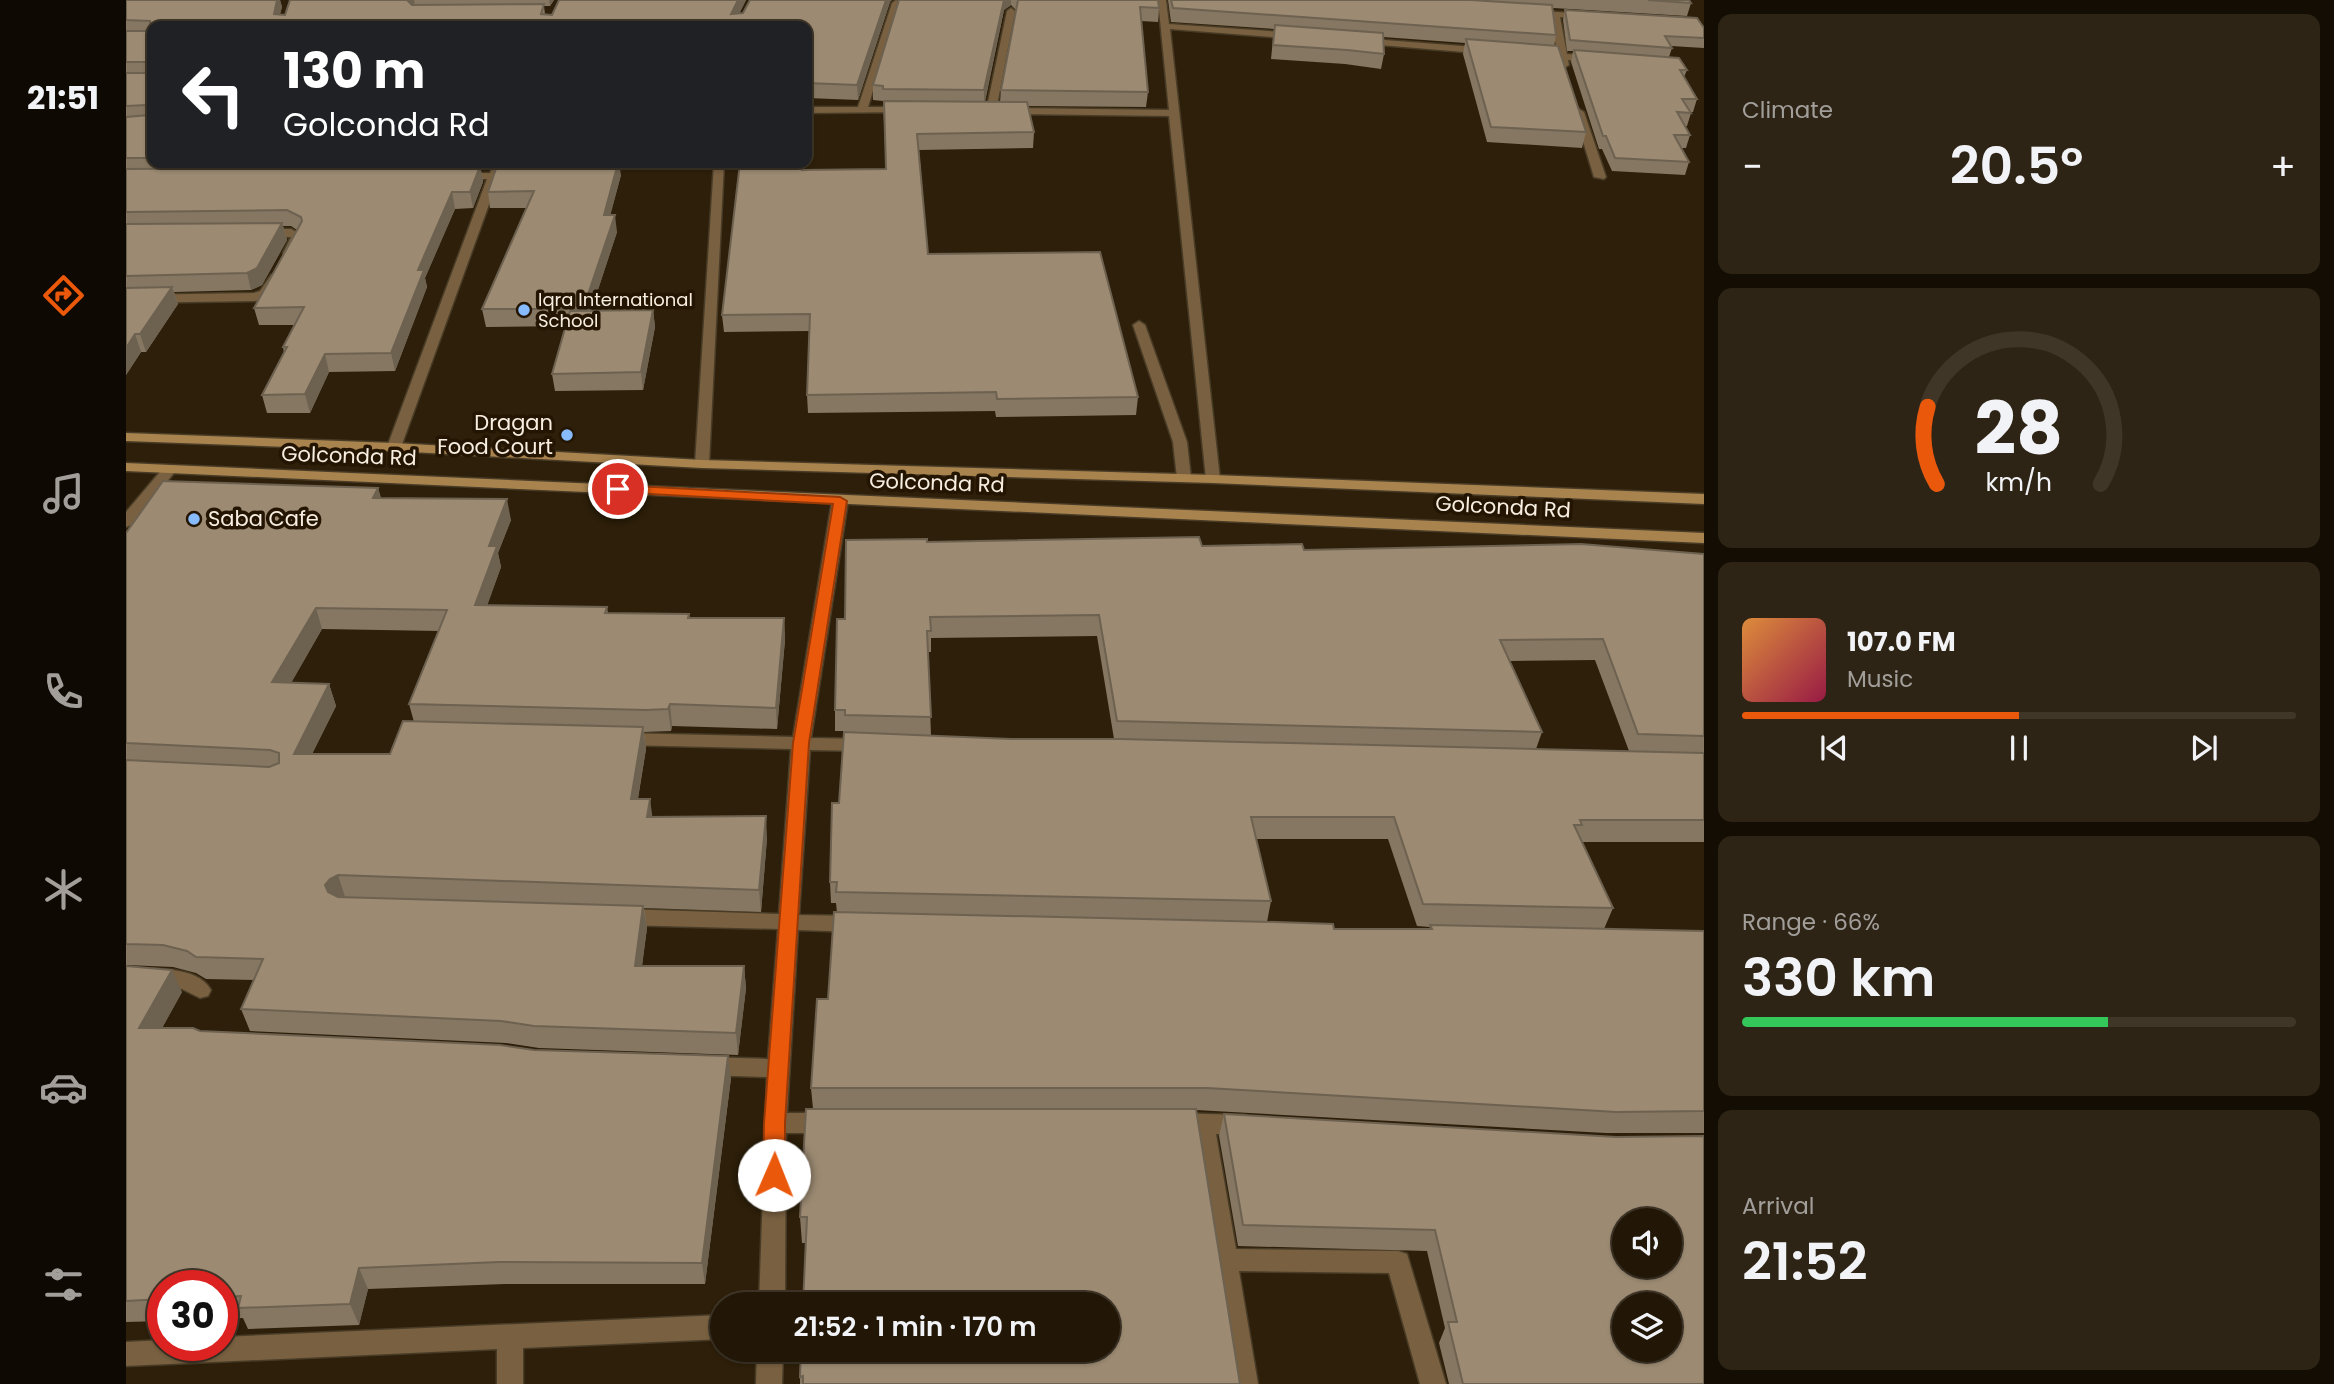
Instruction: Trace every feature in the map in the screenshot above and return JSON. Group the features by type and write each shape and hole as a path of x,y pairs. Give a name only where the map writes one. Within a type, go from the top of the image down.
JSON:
{"main road":[{"name":"Golconda Rd","path":"126,437 394,447 702,464 1213,479 1704,499"},
{"name":"Golconda Rd","path":"126,467 1704,538"}],"street":[{"path":"1163,0 1163,26 1213,479"},
{"path":"862,110 896,3"},
{"path":"991,111 1011,11"},
{"path":"1513,11 1590,16"},
{"path":"1555,13 1561,56 1569,80"},
{"path":"1163,26 1314,38"},
{"path":"1342,40 1506,52"},
{"path":"1533,54 1602,59"},
{"path":"1576,105 1600,177"},
{"path":"812,110 914,110"},
{"path":"978,111 1174,113"},
{"path":"702,464 719,168"},
{"path":"394,447 496,169 441,176"},
{"path":"126,299 256,298 265,294 298,236 291,233 250,233"},
{"path":"1139,325 1180,442 1184,478"},
{"path":"126,522 169,470"},
{"path":"772,1292 775,1123 801,743 840,501"},
{"path":"605,739 884,745"},
{"path":"596,916 873,925"},
{"path":"126,976 187,981 200,990"},
{"path":"685,1065 779,1068"},
{"path":"775,1123 844,1123"},
{"path":"1148,1123 1272,1127"},
{"path":"1203,1123 1245,1384"},
{"path":"1225,1260 1398,1262 1433,1384"},
{"path":"126,1354 710,1328"},
{"path":"510,1337 510,1384"},
{"path":"769,1384 770,1362"}],"building":[{"path":"126,0 277,0 274,14 285,15 290,0 407,0 412,5 544,4 541,14 552,15 559,0 738,0 731,14 743,13 750,0 886,0 857,85 812,83 812,21 126,20"},
{"path":"899,0 1004,0 984,90 883,89 883,86 873,85"},
{"path":"1018,0 1158,0 1159,8 1140,7 1148,92 1001,90"},
{"path":"1171,0 1471,0 1552,5 1556,35 1173,8"},
{"path":"1648,0 1689,0 1691,3"},
{"path":"1565,10 1697,18 1704,28 1704,38 1665,36 1672,48 1570,40"},
{"path":"1275,25 1383,33 1384,54 1273,45"},
{"path":"126,31 147,31 147,62 126,62"},
{"path":"1466,39 1558,46 1586,132 1491,127"},
{"path":"1574,50 1679,58 1687,70 1680,70 1697,99 1682,99 1691,113 1677,112 1690,135 1674,135 1689,162 1615,158 1606,136 1603,136"},
{"path":"126,73 147,73 147,105 126,106"},
{"path":"884,101 1027,102 1034,132 917,134 928,254 1100,252 1138,397 997,399 996,392 807,395 810,314 722,315 739,168 886,169"},
{"path":"147,115 147,158 126,158 126,117"},
{"path":"479,168 470,192 452,192 418,270 424,270 391,353 325,354 305,394 262,395 304,307 254,308 302,221 301,217 287,210 126,212 126,169"},
{"path":"496,168 617,168 604,215 615,215 583,309 482,309 534,191 488,192"},
{"path":"282,223 257,268 247,273 126,276 126,224"},
{"path":"172,287 140,334 135,334 126,348 126,288"},
{"path":"653,310 641,372 552,374 570,311"},
{"path":"163,481 378,488 373,498 507,499 489,546 497,546 475,605 607,607 605,613 689,614 688,618 784,618 776,708 670,704 668,709 646,710 409,704 447,610 316,608 272,682 329,684 294,754 390,754 403,721 643,727 631,799 650,799 647,817 766,816 759,890 338,875 325,885 328,892 338,897 643,906 635,966 744,966 736,1033 534,1026 501,1021 241,1009 263,959 196,957 187,951 163,945 126,944 126,760 269,767 279,763 279,753 270,750 126,743 126,533"},
{"path":"1199,537 1202,546 1302,544 1304,550 1581,544 1704,554 1704,736 1638,734 1603,639 1500,640 1542,732 1117,721 1099,615 930,617 931,631 927,631 931,717 845,715 845,710 835,710 837,619 845,619 846,540 927,539 927,542"},
{"path":"844,732 1011,739 1120,739 1704,753 1704,820 1580,820 1582,825 1574,825 1613,908 1423,904 1394,817 1251,817 1271,901 836,892 837,882 830,882 832,803 839,803"},
{"path":"834,912 1276,922 1333,924 1334,929 1432,929 1430,925 1704,931 1704,1111 1616,1112 1207,1088 811,1088 817,999 828,999"},
{"path":"126,966 172,970 139,1028 193,1028 200,1031 500,1045 534,1050 728,1056 702,1263 499,1262 359,1268 350,1304 238,1308 241,1296 238,1296 238,1270 147,1270 147,1300 126,1301"},
{"path":"806,1109 1196,1109 1240,1384 803,1384 803,1376 800,1377 801,1362 1120,1362 1120,1292 804,1292 807,1217 800,1217"},
{"path":"1224,1114 1616,1137 1704,1136 1704,1384 1463,1384 1448,1322 1457,1322 1435,1230 1243,1225"}],"place":[{"name":"Iqra International School","path":"524,310"},
{"name":"Dragan Food Court","path":"567,435"},
{"name":"Saba Cafe","path":"194,519"}],"route":[{"path":"618,489 840,501 801,743 775,1123 774,1175"}]}
